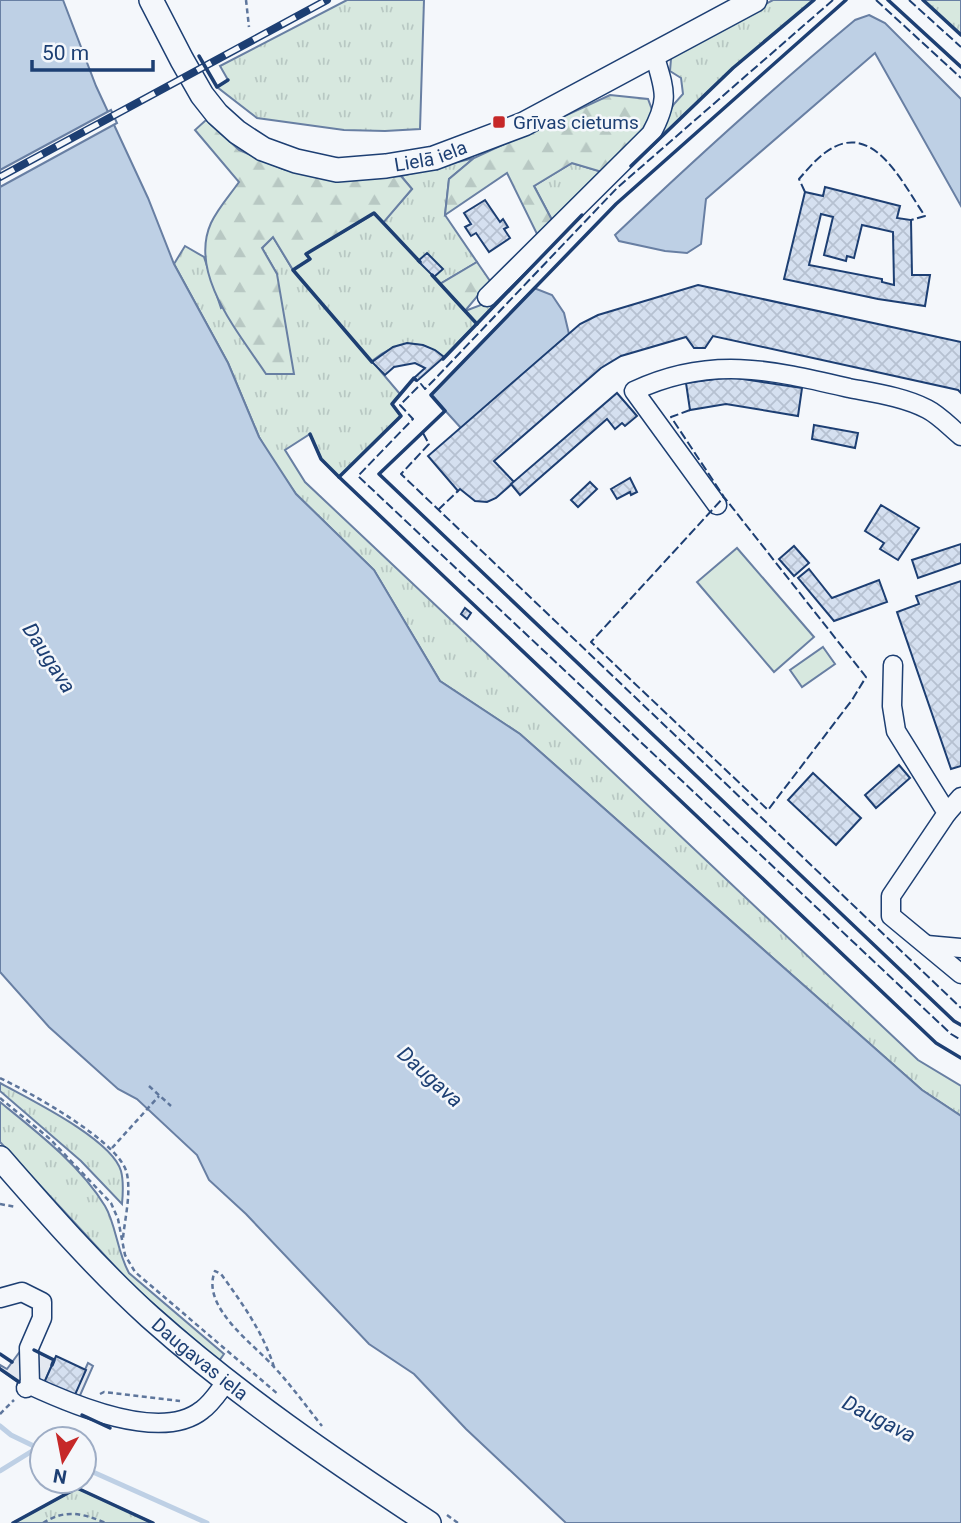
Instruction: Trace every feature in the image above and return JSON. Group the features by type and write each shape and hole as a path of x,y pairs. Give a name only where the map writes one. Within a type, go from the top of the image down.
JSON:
{"main road":[{"name":"Lielā iela","path":"151,0 181,60 216,114 263,149 296,161 337,170 434,158 524,124 755,0"},
{"name":"Daugavas iela","path":"0,1158 132,1300 227,1381 309,1442 438,1519"}],"lane":[{"path":"486,297 651,134 663,111 663,84 654,54"},
{"path":"717,505 634,391 654,381 719,368 773,370 895,398 928,410 961,436"},
{"path":"893,665 892,706 896,731 947,813"},
{"path":"961,797 947,813 891,896 891,916 961,974"},
{"path":"927,946 961,948"},
{"path":"0,1298 23,1293 42,1302 42,1318 29,1348 28,1386 74,1406 124,1419 162,1422 178,1420 202,1410 227,1381"}],"path":[{"path":"246,0 249,27"},
{"path":"0,1078 62,1113 111,1149 127,1170 128,1187 122,1242"},
{"path":"149,1086 171,1106"},
{"path":"111,1149 159,1096"},
{"path":"0,1098 59,1148 111,1203 130,1264 145,1281 286,1400"},
{"path":"0,1204 25,1210"},
{"path":"274,1367 269,1349 254,1321 221,1274 215,1271 212,1278 216,1300 230,1324 274,1367 326,1431 305,1415"},
{"path":"74,1406 104,1392 184,1402"},
{"path":"43,1523 68,1512 106,1523"},
{"path":"438,1519 458,1523"}],"green space":[{"path":"347,0 424,0 420,129 344,130 257,118 217,87 228,80 220,66"},
{"path":"773,0 814,0 733,68 605,190 444,357 426,347 408,344 390,349 372,361 400,394 392,404 401,416 339,477 321,459 310,434 285,450 305,482 918,1060 961,1086 961,1116 922,1090 520,734 440,681 374,570 296,494 270,457 228,363 174,264 185,246 204,257 221,308 277,274 262,248 273,237 293,270 309,258 306,254 374,213 383,222 412,189 401,176 474,158 449,179 445,215 477,262 440,284 465,311 489,302 656,134 683,94 681,78 670,71 671,59 677,51"},
{"path":"923,0 961,0 961,35"},
{"path":"610,95 648,99 654,115 645,132 602,172 572,163 534,186 552,220 538,236 507,173 445,215 449,179 474,158"},
{"path":"206,120 239,150 283,169 336,180 401,176 412,189 383,223 374,214 306,254 310,259 293,270 273,237 262,248 277,274 294,374 266,374 231,322 211,282 206,262 206,242 211,223 239,182 195,130"},
{"path":"572,163 602,172 552,220 534,186"},
{"path":"477,262 490,281 465,311 440,284"},
{"path":"737,548 814,637 774,672 697,582"},
{"path":"823,647 835,664 802,687 790,670"},
{"path":"0,1083 49,1109 102,1146 121,1171 122,1204 81,1161 0,1091"},
{"path":"0,1102 57,1150 95,1191 109,1213 129,1273 224,1354 219,1361 133,1286 0,1142"},
{"path":"64,1495 92,1495 153,1523 13,1523"}],"shaded area":[{"path":"24,1346 54,1360 44,1383 73,1396 88,1363 93,1366 78,1400 40,1398 0,1369 0,1365 7,1369"}],"water":[{"name":"Daugava","path":"0,0 63,0 96,86 148,198 174,264 228,363 259,437 296,494 374,570 440,681 520,734 922,1090 961,1116 961,1523 566,1523 466,1429 414,1374 369,1344 246,1214 209,1180 197,1155 137,1099 118,1089 49,1027 0,972"},
{"path":"869,15 885,23 961,99 961,206 875,53 706,199 701,244 687,253 619,241 615,235 733,126 855,20"},
{"path":"534,288 552,295 564,313 569,334 461,428 431,395"}],"pier":[{"path":"111,110 117,123 0,187 0,170"}],"building":[{"path":"825,187 900,206 897,218 911,220 912,275 930,275 925,306 784,279 805,192 823,196","holes":["821,214 833,217 824,255 846,261 847,256 854,258 862,225 893,232 894,285 882,282 882,279 809,265"]},
{"path":"485,200 500,222 503,219 508,227 504,229 510,238 489,252 476,233 471,236 465,227 471,224 464,213"},
{"path":"427,253 443,269 434,277 418,261"},
{"path":"698,285 961,342 961,393 958,390 713,336 705,348 694,348 686,337 621,356 601,368 494,461 514,482 496,498 487,502 475,501 460,489 458,491 428,456 580,324 598,315"},
{"path":"407,343 423,345 444,357 417,381 414,378 425,368 415,363 394,367 385,375 372,362 393,347"},
{"path":"730,377 802,388 798,416 726,404 690,410 686,383"},
{"path":"617,393 637,416 625,426 622,423 615,429 607,419 520,495 511,484"},
{"path":"814,425 858,433 855,448 812,439"},
{"path":"630,478 637,492 631,495 630,492 617,499 611,489"},
{"path":"590,482 597,489 578,507 571,500"},
{"path":"881,505 919,528 898,560 880,549 884,543 865,531"},
{"path":"961,544 961,563 918,578 912,560"},
{"path":"794,546 809,563 794,576 779,559"},
{"path":"809,569 832,598 879,580 887,602 834,621 798,578"},
{"path":"961,581 961,766 951,769 897,612 919,604 916,596"},
{"path":"465,608 471,613 467,619 461,614"},
{"path":"899,765 910,778 876,808 865,795"},
{"path":"813,773 861,818 836,845 788,800"},
{"path":"56,1356 86,1370 74,1397 44,1383"}],"waterway":[{"path":"0,1426 28,1443"},
{"path":"0,1471 28,1454"},
{"path":"98,1474 207,1523"}],"railway":[{"path":"0,177 327,0"}],"fence":[{"path":"833,0 617,188 425,389 421,384 400,405 413,419 358,476 951,1034 961,1040"},
{"path":"876,0 961,78"},
{"path":"909,0 961,47"},
{"path":"805,192 799,179 819,158 843,144 858,143 872,149 896,172 925,216 911,220"},
{"path":"690,410 671,417 724,497 866,677 852,700 768,810 591,642 724,497"},
{"path":"423,433 429,444 401,474 961,1008"},
{"path":"438,510 458,491"}],"wall":[{"path":"631,166 733,68 814,0"},
{"path":"846,0 616,204 431,395 445,411 379,474 961,1025"},
{"path":"888,0 961,67"},
{"path":"923,0 961,35"},
{"path":"199,56 217,87 228,80"},
{"path":"372,362 293,270 310,259 306,254 374,213 420,262"},
{"path":"443,359 582,215"},
{"path":"432,275 477,324"},
{"path":"416,380 414,378 392,404 401,416 339,477 936,1043 961,1058"},
{"path":"310,434 321,459 339,477"},
{"path":"34,1350 54,1360 52,1365"},
{"path":"0,1354 12,1362"},
{"path":"0,1369 19,1382"},
{"path":"82,1415 110,1428"},
{"path":"13,1523 77,1488 153,1523"}],"place":[{"name":"Grīvas cietums","path":"499,122"}]}
